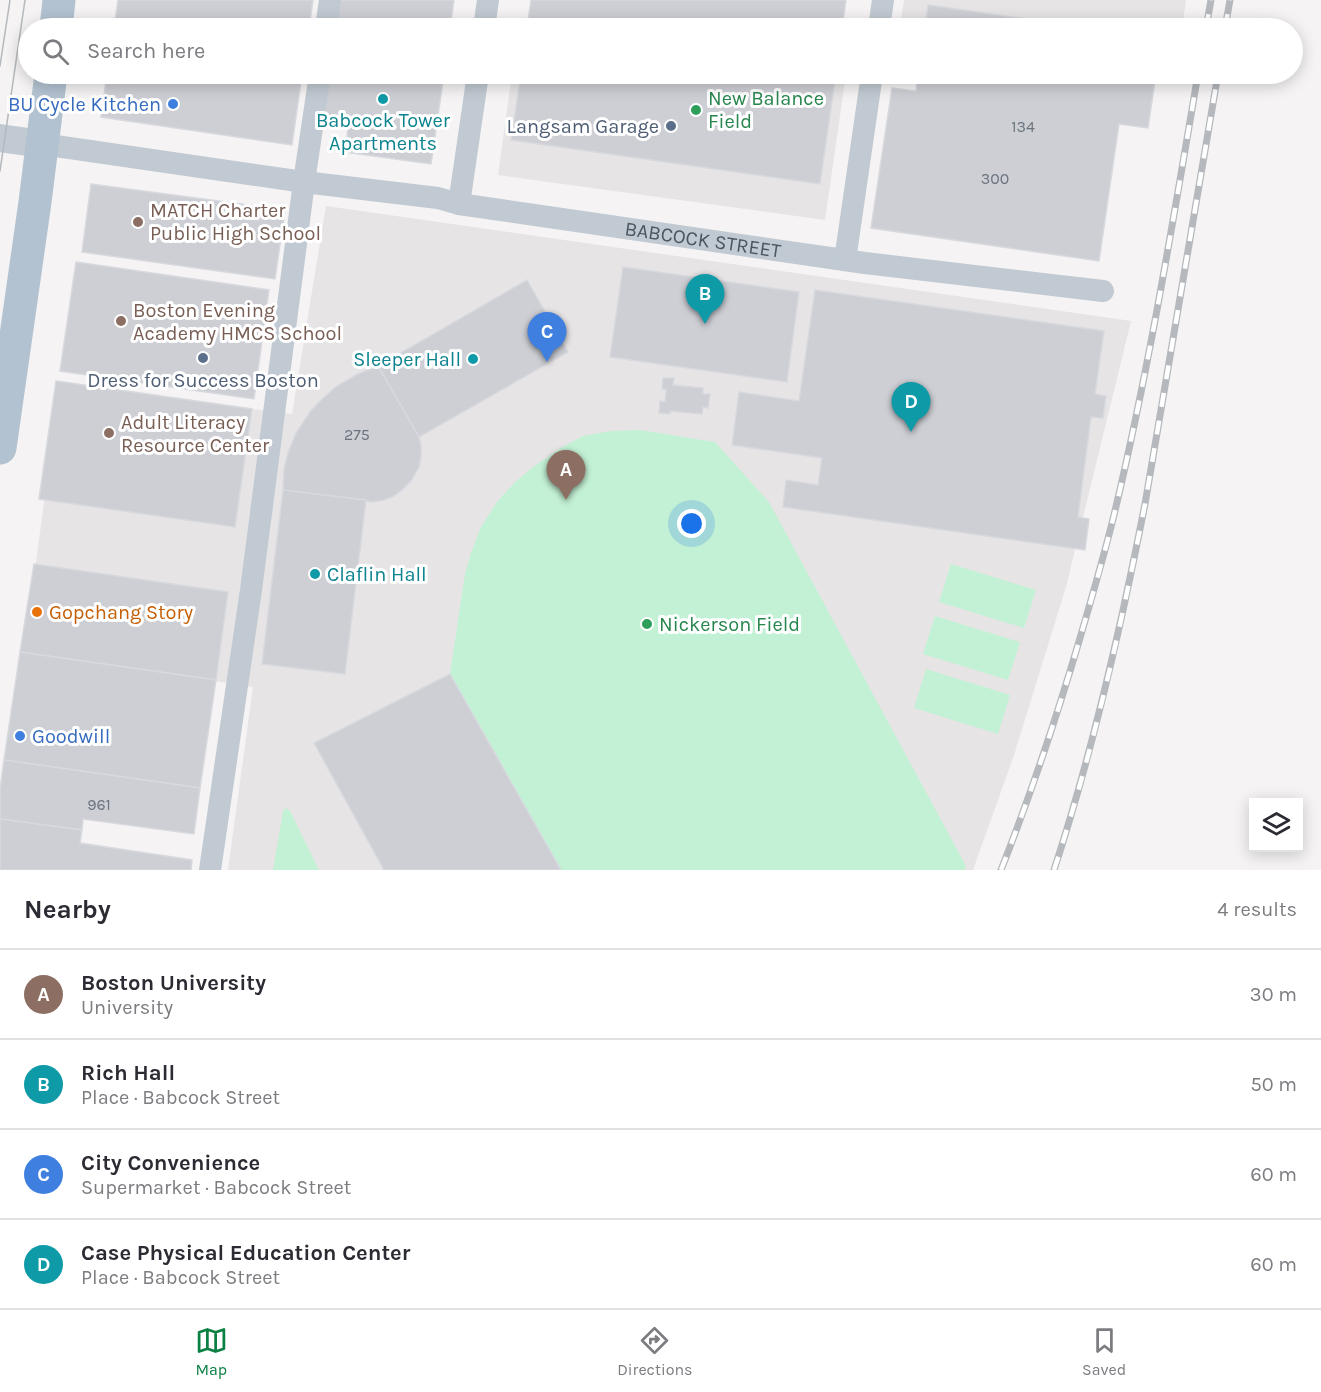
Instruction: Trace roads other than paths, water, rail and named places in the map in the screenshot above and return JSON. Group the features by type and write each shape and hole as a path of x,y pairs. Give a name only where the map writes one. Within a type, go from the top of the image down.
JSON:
{"main road":[{"path":"57,18 59,0"},
{"path":"0,448 50,84"}],"street":[{"path":"327,18 330,0"},
{"path":"485,18 488,0"},
{"path":"880,18 883,0"},
{"path":"210,870 319,84"},
{"path":"459,204 477,84"},
{"path":"845,261 871,84"},
{"path":"0,138 42,144"},
{"name":"BABCOCK STREET","path":"42,144 304,182 438,198 459,204 845,261 1103,291"}],"tram line":[{"path":"0,66 10,0"},
{"path":"22,18 25,0"},
{"path":"0,171 18,48"}],"railway":[{"path":"1208,18 1211,0"},
{"path":"1227,18 1230,0"},
{"path":"1001,870 1062,696 1114,515 1149,350 1196,84"},
{"path":"1054,870 1094,734 1136,550 1216,84"}],"place":[{"name":"Babcock Tower Apartments","path":"383,99"},
{"name":"BU Cycle Kitchen","path":"173,104"},
{"name":"New Balance Field","path":"696,110"},
{"name":"Langsam Garage","path":"671,126"},
{"name":"MATCH Charter Public High School","path":"138,222"},
{"name":"Boston Evening Academy HMCS School","path":"121,321"},
{"name":"Rich Hall","path":"705,324"},
{"name":"Dress for Success Boston","path":"203,358"},
{"name":"Sleeper Hall","path":"473,359"},
{"name":"City Convenience","path":"547,362"},
{"name":"Case Physical Education Center","path":"911,432"},
{"name":"Adult Literacy Resource Center","path":"109,433"},
{"name":"Boston University","path":"566,500"},
{"name":"Claflin Hall","path":"315,574"},
{"name":"Gopchang Story","path":"37,612"},
{"name":"Nickerson Field","path":"647,624"},
{"name":"Goodwill","path":"20,736"}]}
